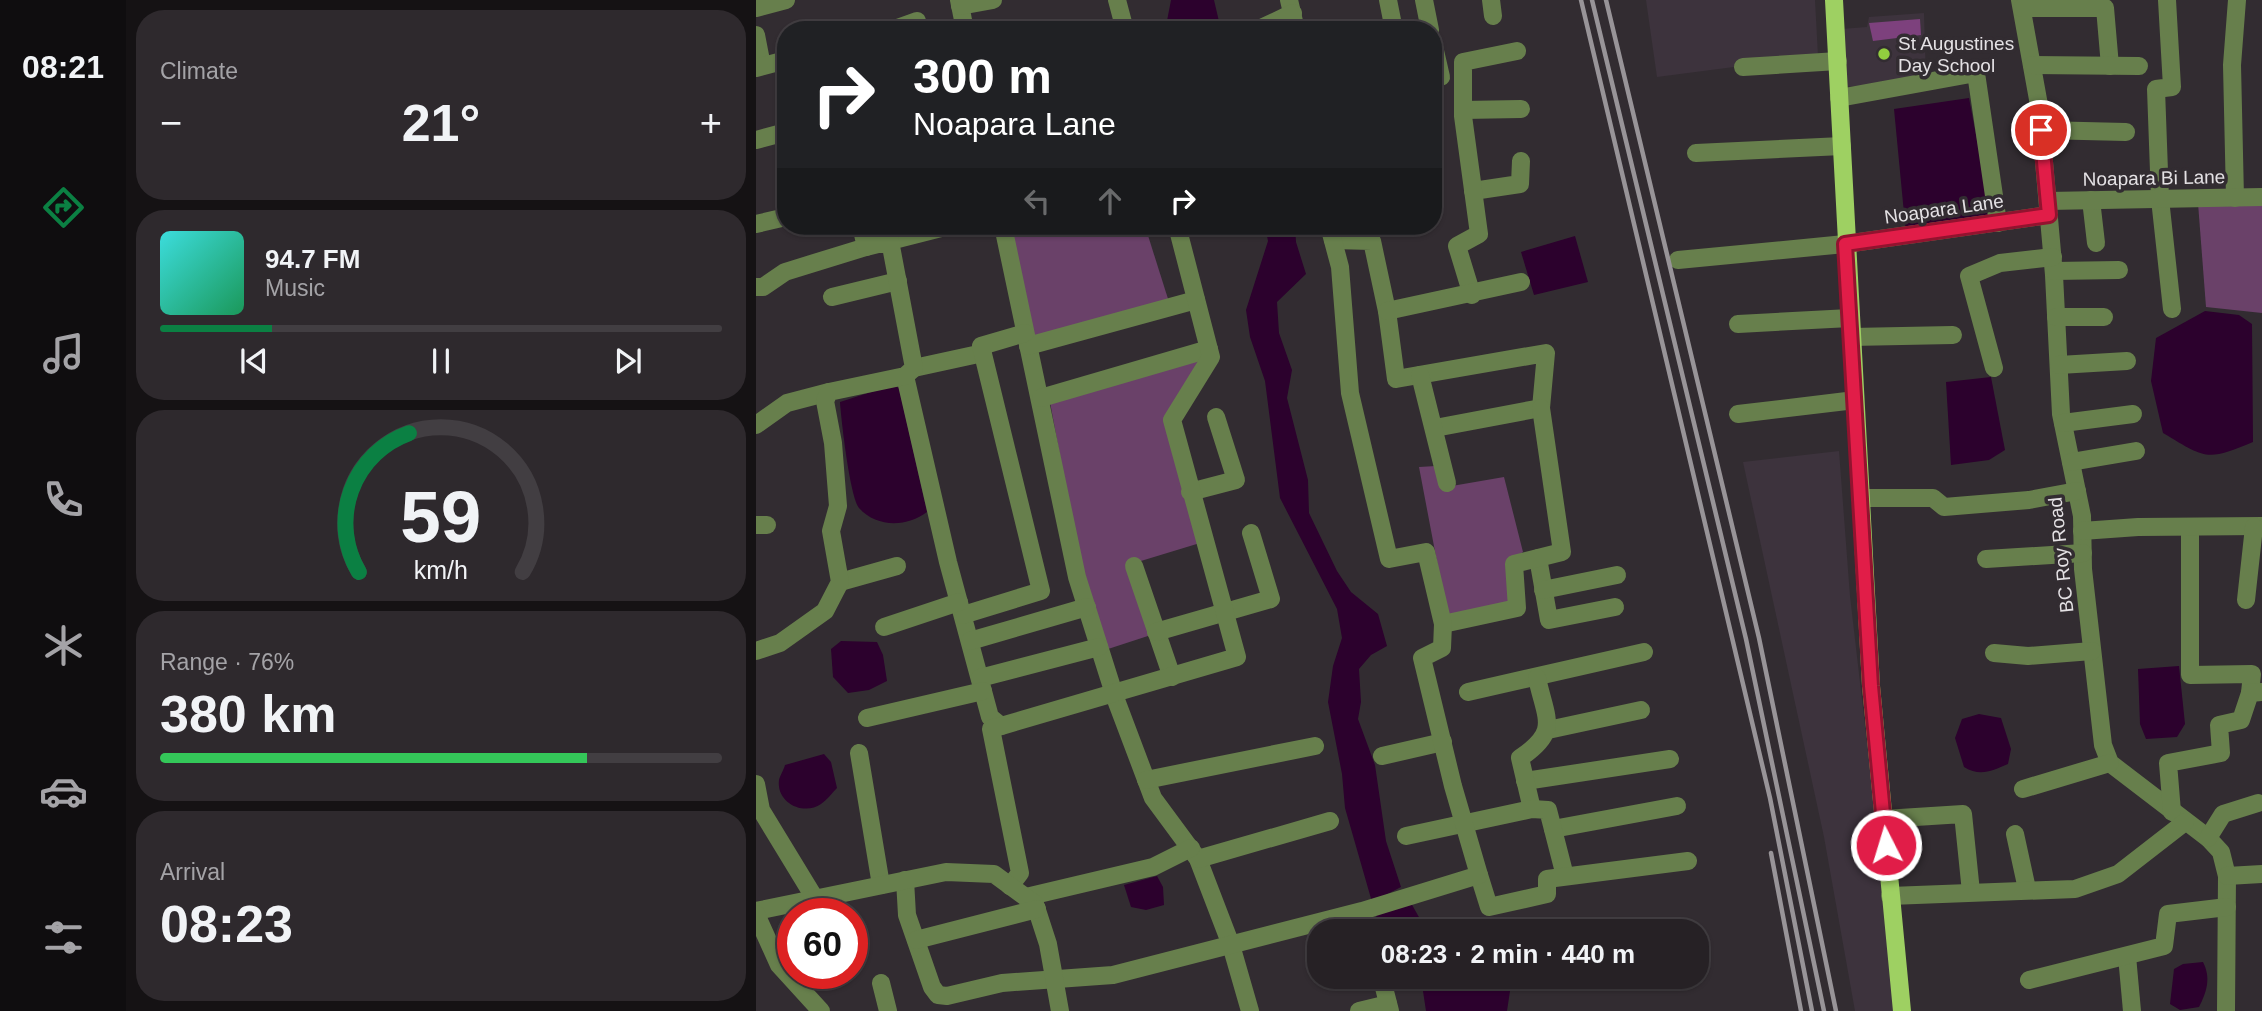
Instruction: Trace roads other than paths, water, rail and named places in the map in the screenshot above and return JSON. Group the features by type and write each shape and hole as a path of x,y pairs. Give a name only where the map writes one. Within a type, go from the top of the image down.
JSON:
{"main road":[{"path":"1835,0 1845,244 1871,686 1902,1011"}],"street":[{"path":"756,8 786,0"},
{"path":"963,21 960,3 993,0"},
{"path":"1116,0 1122,21"},
{"path":"1388,0 1392,21"},
{"path":"1424,0 1428,21"},
{"path":"2167,0 2172,87 2155,89 2160,199 2172,309"},
{"path":"2235,198 2232,65 2237,0"},
{"path":"2021,4 2083,4 2105,8 2110,66"},
{"name":"BC Roy Road","path":"2021,4 2041,130 2063,424 2077,491 2103,745 2110,763"},
{"path":"756,35 759,67 777,62"},
{"path":"1472,295 1457,246 1479,234 1463,110 1463,62 1517,51"},
{"path":"1744,67 1838,61"},
{"path":"2032,65 2139,66"},
{"path":"1839,98 1976,73 1998,223"},
{"path":"1442,78 1463,76"},
{"path":"1463,110 1521,109"},
{"path":"2041,130 2126,132"},
{"path":"756,140 777,134"},
{"path":"1696,153 1842,146"},
{"path":"1473,191 1520,184 1521,161"},
{"name":"Noapara Bi Lane","path":"2048,208 2091,200 2262,197"},
{"path":"2091,200 2096,243"},
{"name":"Noapara Lane","path":"1678,260 1845,244 1998,223 2048,208"},
{"path":"756,224 777,219"},
{"path":"863,235 866,247"},
{"path":"756,287 763,287 795,268 914,235"},
{"path":"1005,235 1077,577 1114,695 1153,798 1195,853 1231,945 1250,1011"},
{"path":"1010,886 1020,873 991,729 1237,657 1172,420 1211,357 1179,235"},
{"path":"1332,235 1340,267 1350,393 1389,559 1426,552 1443,624 1442,648 1422,658 1464,824 1489,907 1547,894 1547,879 1688,861"},
{"path":"1341,235 1372,241 1387,311 1396,379 1546,353 1541,408 1562,552 1514,564 1517,608 1443,624"},
{"path":"890,241 898,281 909,372 961,609 990,716 1001,726"},
{"path":"1994,368 1969,276 2000,263 2053,264 2119,270"},
{"path":"832,298 898,281"},
{"path":"1387,311 1472,295 1521,282"},
{"path":"884,627 1041,591 981,345 1026,339 1196,300"},
{"path":"2056,317 2104,317"},
{"path":"1738,324 1850,318"},
{"path":"1851,337 1953,335"},
{"path":"1041,398 1209,349"},
{"path":"756,425 787,403 983,353"},
{"path":"2059,365 2127,360"},
{"path":"1420,375 1447,483"},
{"path":"756,652 780,643 825,611 840,582 831,531 838,506 833,443 825,401 829,393"},
{"path":"1738,414 1855,400"},
{"path":"1435,428 1541,408"},
{"path":"2063,424 2133,414"},
{"path":"1190,492 1236,480 1216,417"},
{"path":"2071,462 2136,451"},
{"path":"1860,498 1933,498 1944,507 2029,500 2077,491"},
{"path":"2179,817 2168,763 2221,753 2219,725 2242,720 2256,693 2252,674 2190,676 2190,527"},
{"path":"2082,531 2258,527 2246,600"},
{"path":"1156,632 1271,599 1251,533"},
{"path":"1986,559 2082,553"},
{"path":"1538,558 1549,620 1615,607"},
{"path":"840,582 897,566"},
{"path":"1134,566 1171,677"},
{"path":"1543,590 1616,575"},
{"path":"970,641 1087,607"},
{"path":"867,718 1099,647"},
{"path":"1994,653 2028,656 2092,651"},
{"path":"1468,692 1644,652"},
{"path":"1532,808 1520,758 1543,743 1548,730 1537,678"},
{"path":"1548,730 1641,710"},
{"path":"1382,756 1443,742"},
{"path":"1146,780 1315,746"},
{"path":"859,753 881,884"},
{"path":"1525,781 1670,759"},
{"path":"2023,789 2110,763 2208,838 2221,852 2227,877 2226,1011"},
{"path":"756,784 761,810 814,897"},
{"path":"2208,838 2223,814 2258,803"},
{"path":"1553,829 1677,806"},
{"path":"1406,836 1532,808 1548,810 1565,876"},
{"path":"1884,819 1963,814 1971,892"},
{"path":"1890,896 2075,889 2118,874 2179,817"},
{"path":"916,940 1195,853 1330,821"},
{"path":"2015,834 2027,889"},
{"path":"821,1011 779,965 756,912 814,897 946,872 994,874 1032,903 1055,982 1060,1011"},
{"path":"2227,877 2262,873"},
{"path":"905,880 907,915 916,940 938,995 947,996 1002,983 1055,982 1113,975 1362,911 1479,875"},
{"path":"2029,980 2164,946 2168,914 2227,907"},
{"path":"2127,956 2132,1011"},
{"path":"881,983 888,1011"},
{"path":"1359,1011 1389,1007 1384,989"}],"railway":[{"path":"1581,0 1770,798 1812,1011"},
{"path":"1592,0 1746,639 1824,1011"},
{"path":"1606,0 1759,638 1836,1011"},
{"path":"1771,853 1801,1011"}],"place":[{"name":"St Augustines Day School","path":"1884,54"}]}
